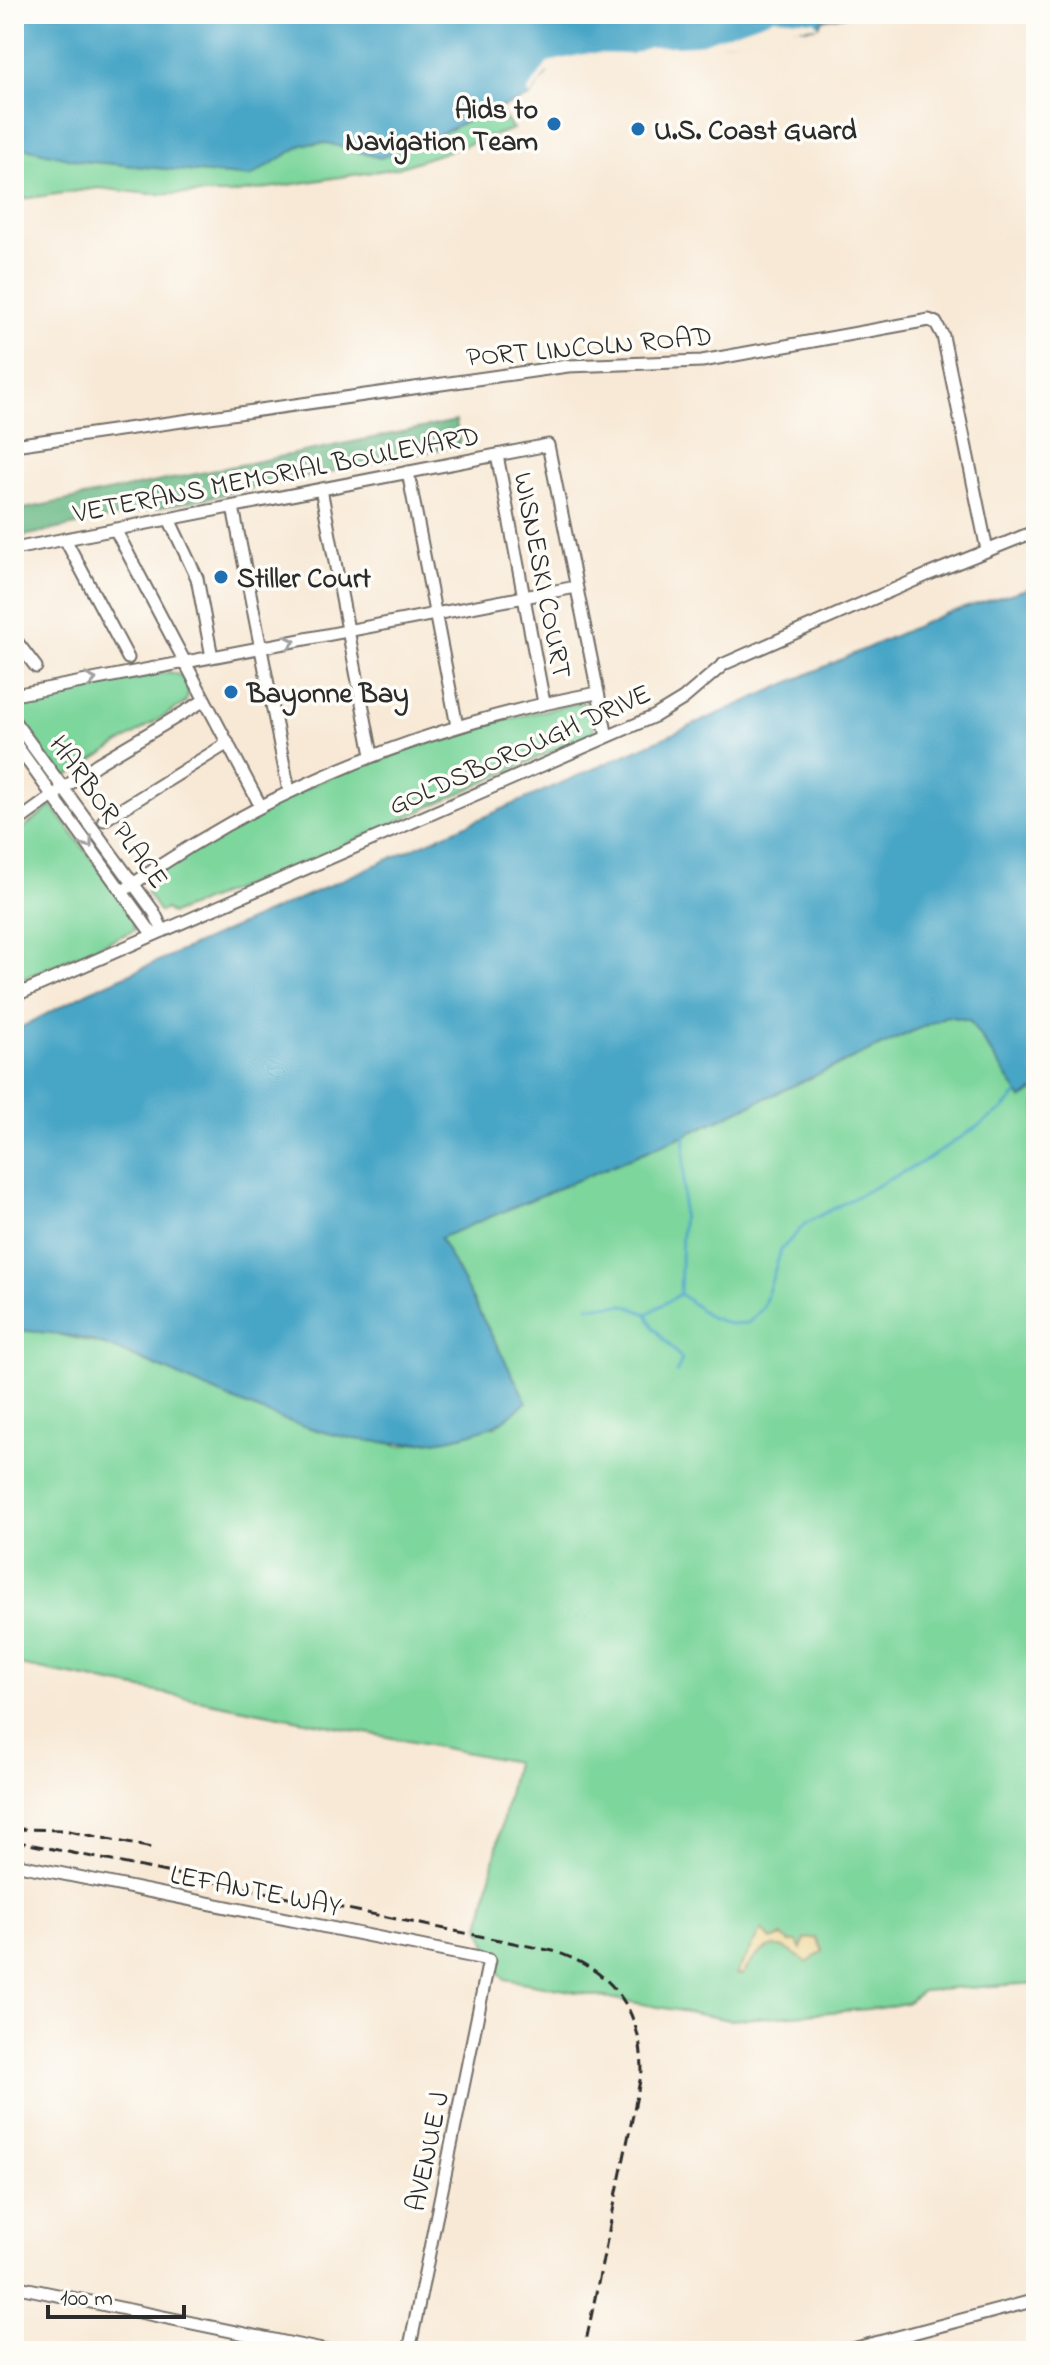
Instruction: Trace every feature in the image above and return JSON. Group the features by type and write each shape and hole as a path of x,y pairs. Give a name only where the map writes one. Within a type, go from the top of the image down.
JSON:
{"street":[{"name":"PORT LINCOLN ROAD","path":"14,445 568,366 702,361 929,320 936,323 943,336 987,550"},
{"name":"VETERANS MEMORIAL BOULEVARD","path":"14,549 548,445 576,587"},
{"name":"WISNESKI COURT","path":"497,455 544,703"},
{"path":"408,472 457,726"},
{"path":"321,489 372,755"},
{"path":"233,507 289,791"},
{"path":"169,519 197,578 212,657"},
{"path":"115,529 260,805"},
{"name":"GOLDSBOROUGH DRIVE","path":"14,996 607,737 669,708 724,664 1036,531"},
{"path":"65,539 128,658"},
{"path":"14,695 576,587 607,737"},
{"path":"14,638 36,667"},
{"path":"128,888 260,805 372,755 457,726 544,703 597,693"},
{"path":"14,824 146,732 205,700"},
{"name":"HARBOR PLACE","path":"14,721 58,791 158,933"},
{"name":"HARBOR PLACE","path":"14,742 58,791"},
{"path":"104,820 228,743"},
{"name":"LEFANTE WAY","path":"14,1864 489,1960"},
{"name":"AVENUE J","path":"409,2351 489,1960"},
{"path":"14,2286 327,2351"},
{"path":"845,2351 1036,2300"}],"green space":[{"path":"548,62 530,97 497,108 513,129 398,168 230,194 149,194 99,188 14,200 14,116"},
{"path":"456,421 460,445 14,538 14,511"},
{"path":"175,673 186,683 188,692 185,703 67,776 58,773 14,712 17,702"},
{"path":"583,702 591,707 595,725 591,734 327,853 171,914 166,909 160,912 146,892 150,889 147,882 246,817 354,767 469,730"},
{"path":"52,806 137,920 133,925 135,930 18,981 14,978 14,835"},
{"path":"946,1016 969,1020 1021,1098 1036,1089 1036,1983 922,1991 906,2003 880,2008 730,2020 505,1979 497,1971 480,1927 515,1762 14,1664 14,1330 52,1333 108,1346 283,1419 401,1446 496,1426 526,1402 439,1238 685,1135"}],"sand":[{"path":"762,1930 771,1940 782,1936 789,1942 797,1942 802,1949 805,1939 816,1938 823,1951 807,1963 787,1950 772,1947 758,1955 743,1974 736,1974"}],"water":[{"path":"14,14 855,14 822,20 819,26 808,28 779,25 726,42 551,68 530,97 469,120 418,145 380,158 327,143 304,144 250,177 81,161 17,146 14,149"},
{"path":"1036,586 1036,1089 1022,1099 969,1020 946,1016 685,1135 440,1238 527,1402 496,1424 442,1440 393,1443 344,1437 296,1424 249,1406 99,1343 63,1335 14,1330 14,1031 88,992 944,614"}],"pier":[{"path":"775,18 815,21 819,26 779,29 710,47 553,71 547,73 530,97 528,91 548,62 589,53 631,54 649,47 697,45"}],"waterway":[{"path":"685,1135 680,1294 710,1317 729,1324 748,1323 763,1308 781,1250 806,1223 928,1159 1001,1111 1018,1093"},
{"path":"588,1306 625,1305 647,1314 680,1294"},
{"path":"647,1314 654,1328 682,1359 677,1372"}],"railway":[{"path":"14,1829 64,1830 152,1848"},
{"path":"14,1841 553,1951 574,1959 607,1981 629,2010 636,2028 642,2071 584,2351"}],"place":[{"name":"Aids to Navigation Team","path":"554,124"},
{"name":"U.S. Coast Guard","path":"638,129"},
{"name":"Stiller Court","path":"221,577"},
{"name":"Bayonne Bay","path":"231,692"}]}
